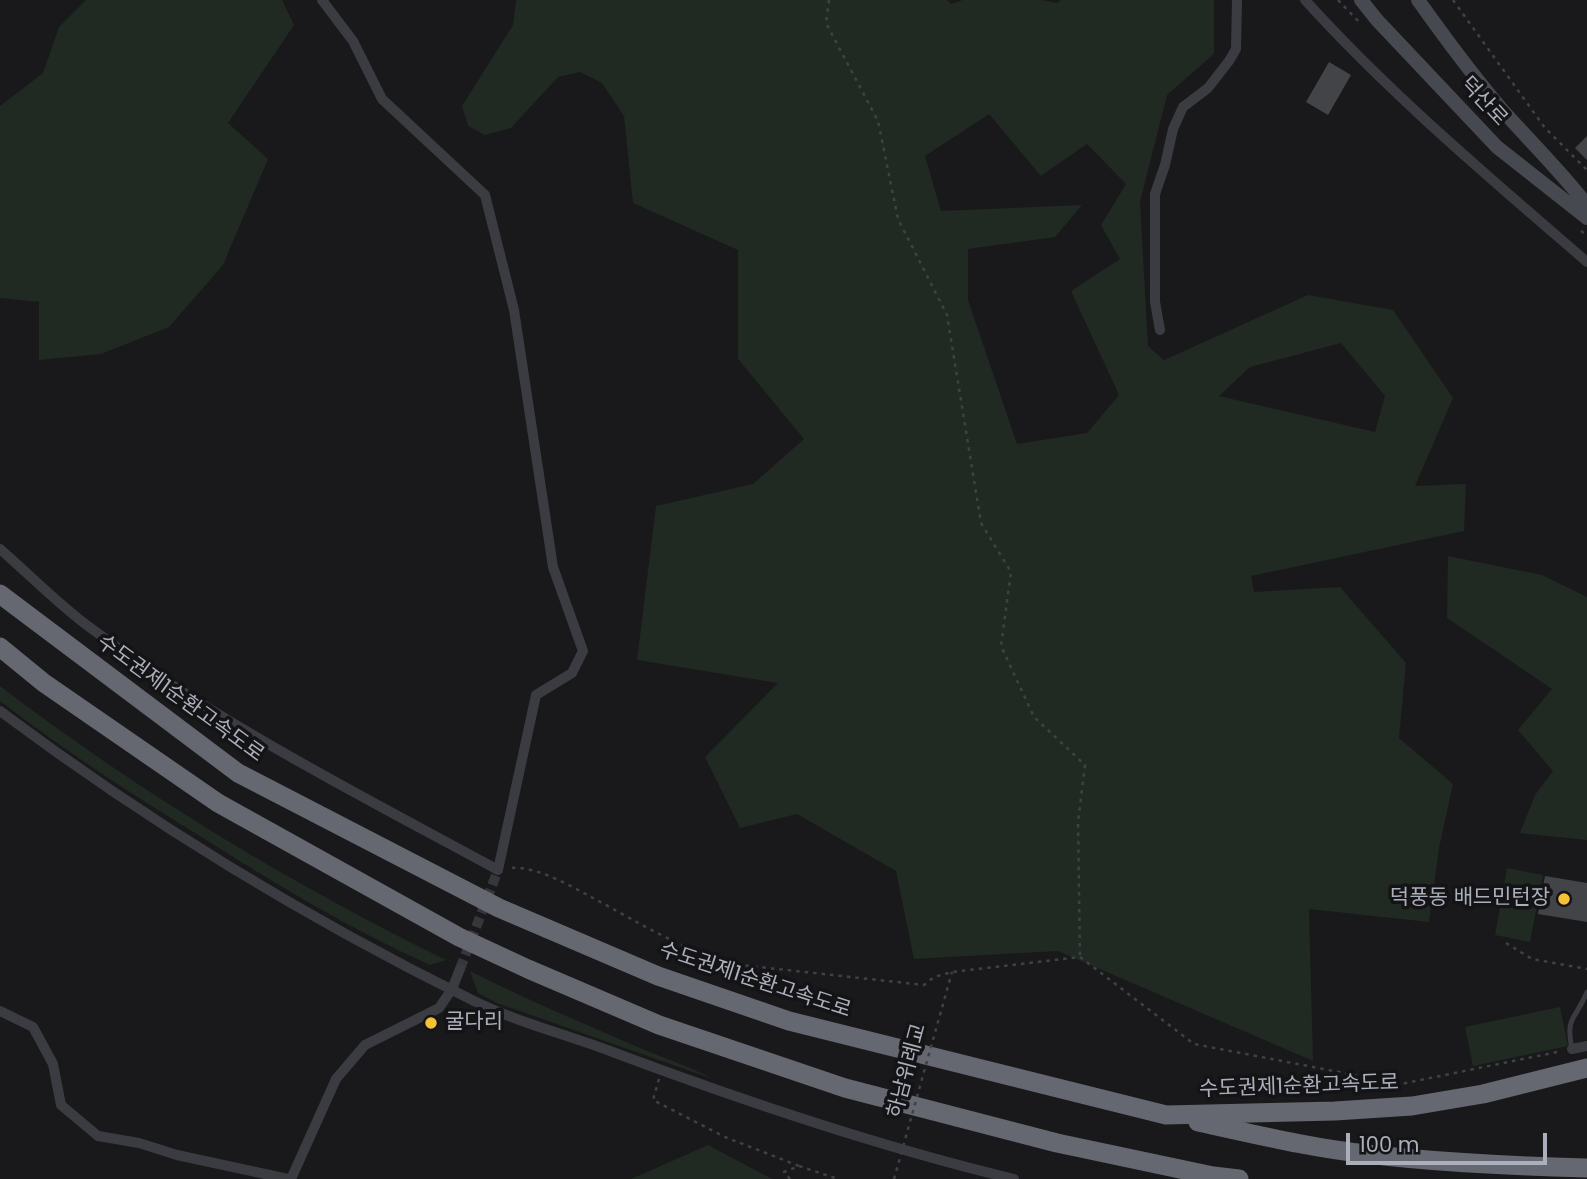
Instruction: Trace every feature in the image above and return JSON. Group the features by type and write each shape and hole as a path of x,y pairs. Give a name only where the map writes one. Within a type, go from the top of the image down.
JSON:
{"highway":[{"name":"수도권제1순환고속도로","path":"0,594 237,773 499,908 658,976 789,1021 1166,1115 1335,1111 1412,1105 1483,1094 1587,1068"},
{"path":"0,647 44,683 218,803 459,937 659,1025 845,1088 1057,1143 1213,1176 1239,1179"},
{"path":"1166,1115 1299,1144 1366,1154 1467,1164 1587,1168"}],"main road":[{"name":"덕산로","path":"1361,0 1497,147 1587,218"},
{"name":"덕산로","path":"1418,0 1503,111 1566,178 1587,205"}],"street":[{"path":"0,549 86,625 208,709 285,755 498,870 536,695 572,673 583,651 553,567 514,310 485,195 382,99 353,41 322,0"},
{"path":"1160,330 1155,302 1155,194 1165,166 1173,129 1183,107 1208,88 1236,49 1237,0"},
{"path":"1305,0 1351,50 1482,171 1587,262"},
{"path":"0,711 111,791 205,849 355,940 473,1001 779,1113 909,1153 1014,1179"},
{"path":"0,1011 33,1027 53,1065 61,1105 98,1136 139,1143 177,1155 289,1179 336,1079 365,1045 439,1008 452,989 460,969"},
{"path":"1572,1049 1587,1046"}],"lane":[{"path":"1572,1049 1568,1031 1571,1019 1581,1008 1587,992"}],"path":[{"path":"829,0 826,23 878,121 898,219 947,315 981,523 1011,572 1001,646 1034,717 1085,765 1078,822 1080,957"},
{"path":"1452,0 1545,128 1587,170"},
{"path":"498,870 521,868 562,882 722,961 924,985 934,977 952,972 1080,957 1194,1044 1401,1084 1572,1049"},
{"path":"1506,943 1532,960 1587,969"},
{"name":"하남위례교","path":"894,1179 952,972"},
{"path":"659,1079 653,1100 725,1137 838,1179"},
{"path":"790,1179 784,1172 799,1166"}],"shaded area":[{"path":"86,0 282,0 294,25 228,123 268,159 223,265 169,327 101,354 39,360 39,302 0,298 0,106 43,73 59,27"},
{"path":"516,0 947,0 951,4 963,0 1041,0 1057,3 1061,0 1214,0 1214,54 1167,95 1140,202 1148,346 1164,360 1308,295 1393,310 1453,398 1415,486 1466,484 1464,531 1251,576 1254,592 1340,587 1406,663 1399,738 1453,784 1439,848 1429,922 1309,909 1313,1061 1058,951 914,959 896,871 797,814 740,828 705,757 778,683 637,660 656,506 753,484 804,439 738,359 738,250 633,203 624,116 602,83 580,72 558,77 511,128 485,135 468,126 462,106 513,25","holes":["989,114 1041,176 1087,144 1126,184 1101,225 1120,259 1071,291 1119,395 1087,433 1017,444 968,300 968,249 1055,237 1082,205 941,211 925,156","1341,343 1385,396 1375,432 1219,396 1250,367"]},
{"path":"1448,556 1542,575 1587,597 1587,840 1520,833 1535,795 1553,771 1518,730 1552,689 1447,618"},
{"path":"0,686 106,763 216,834 330,900 446,960 430,965 314,906 258,873 125,789 49,737 0,701"},
{"path":"1507,868 1543,875 1530,942 1495,935"},
{"path":"470,971 713,1079 497,1003 478,993"},
{"path":"1560,1007 1568,1046 1473,1066 1465,1027"},
{"path":"708,1145 772,1179 631,1179"}],"building":[{"path":"1329,62 1351,75 1328,115 1306,102"},
{"path":"1587,136 1587,160 1575,148"},
{"name":"덕풍동 배드민턴장","path":"1545,876 1587,883 1587,922 1538,914"}],"tunnel":[{"path":"460,969 498,870"}],"place":[{"name":"덕풍동 배드민턴장","path":"1564,899"},
{"name":"굴다리","path":"431,1023"}]}
